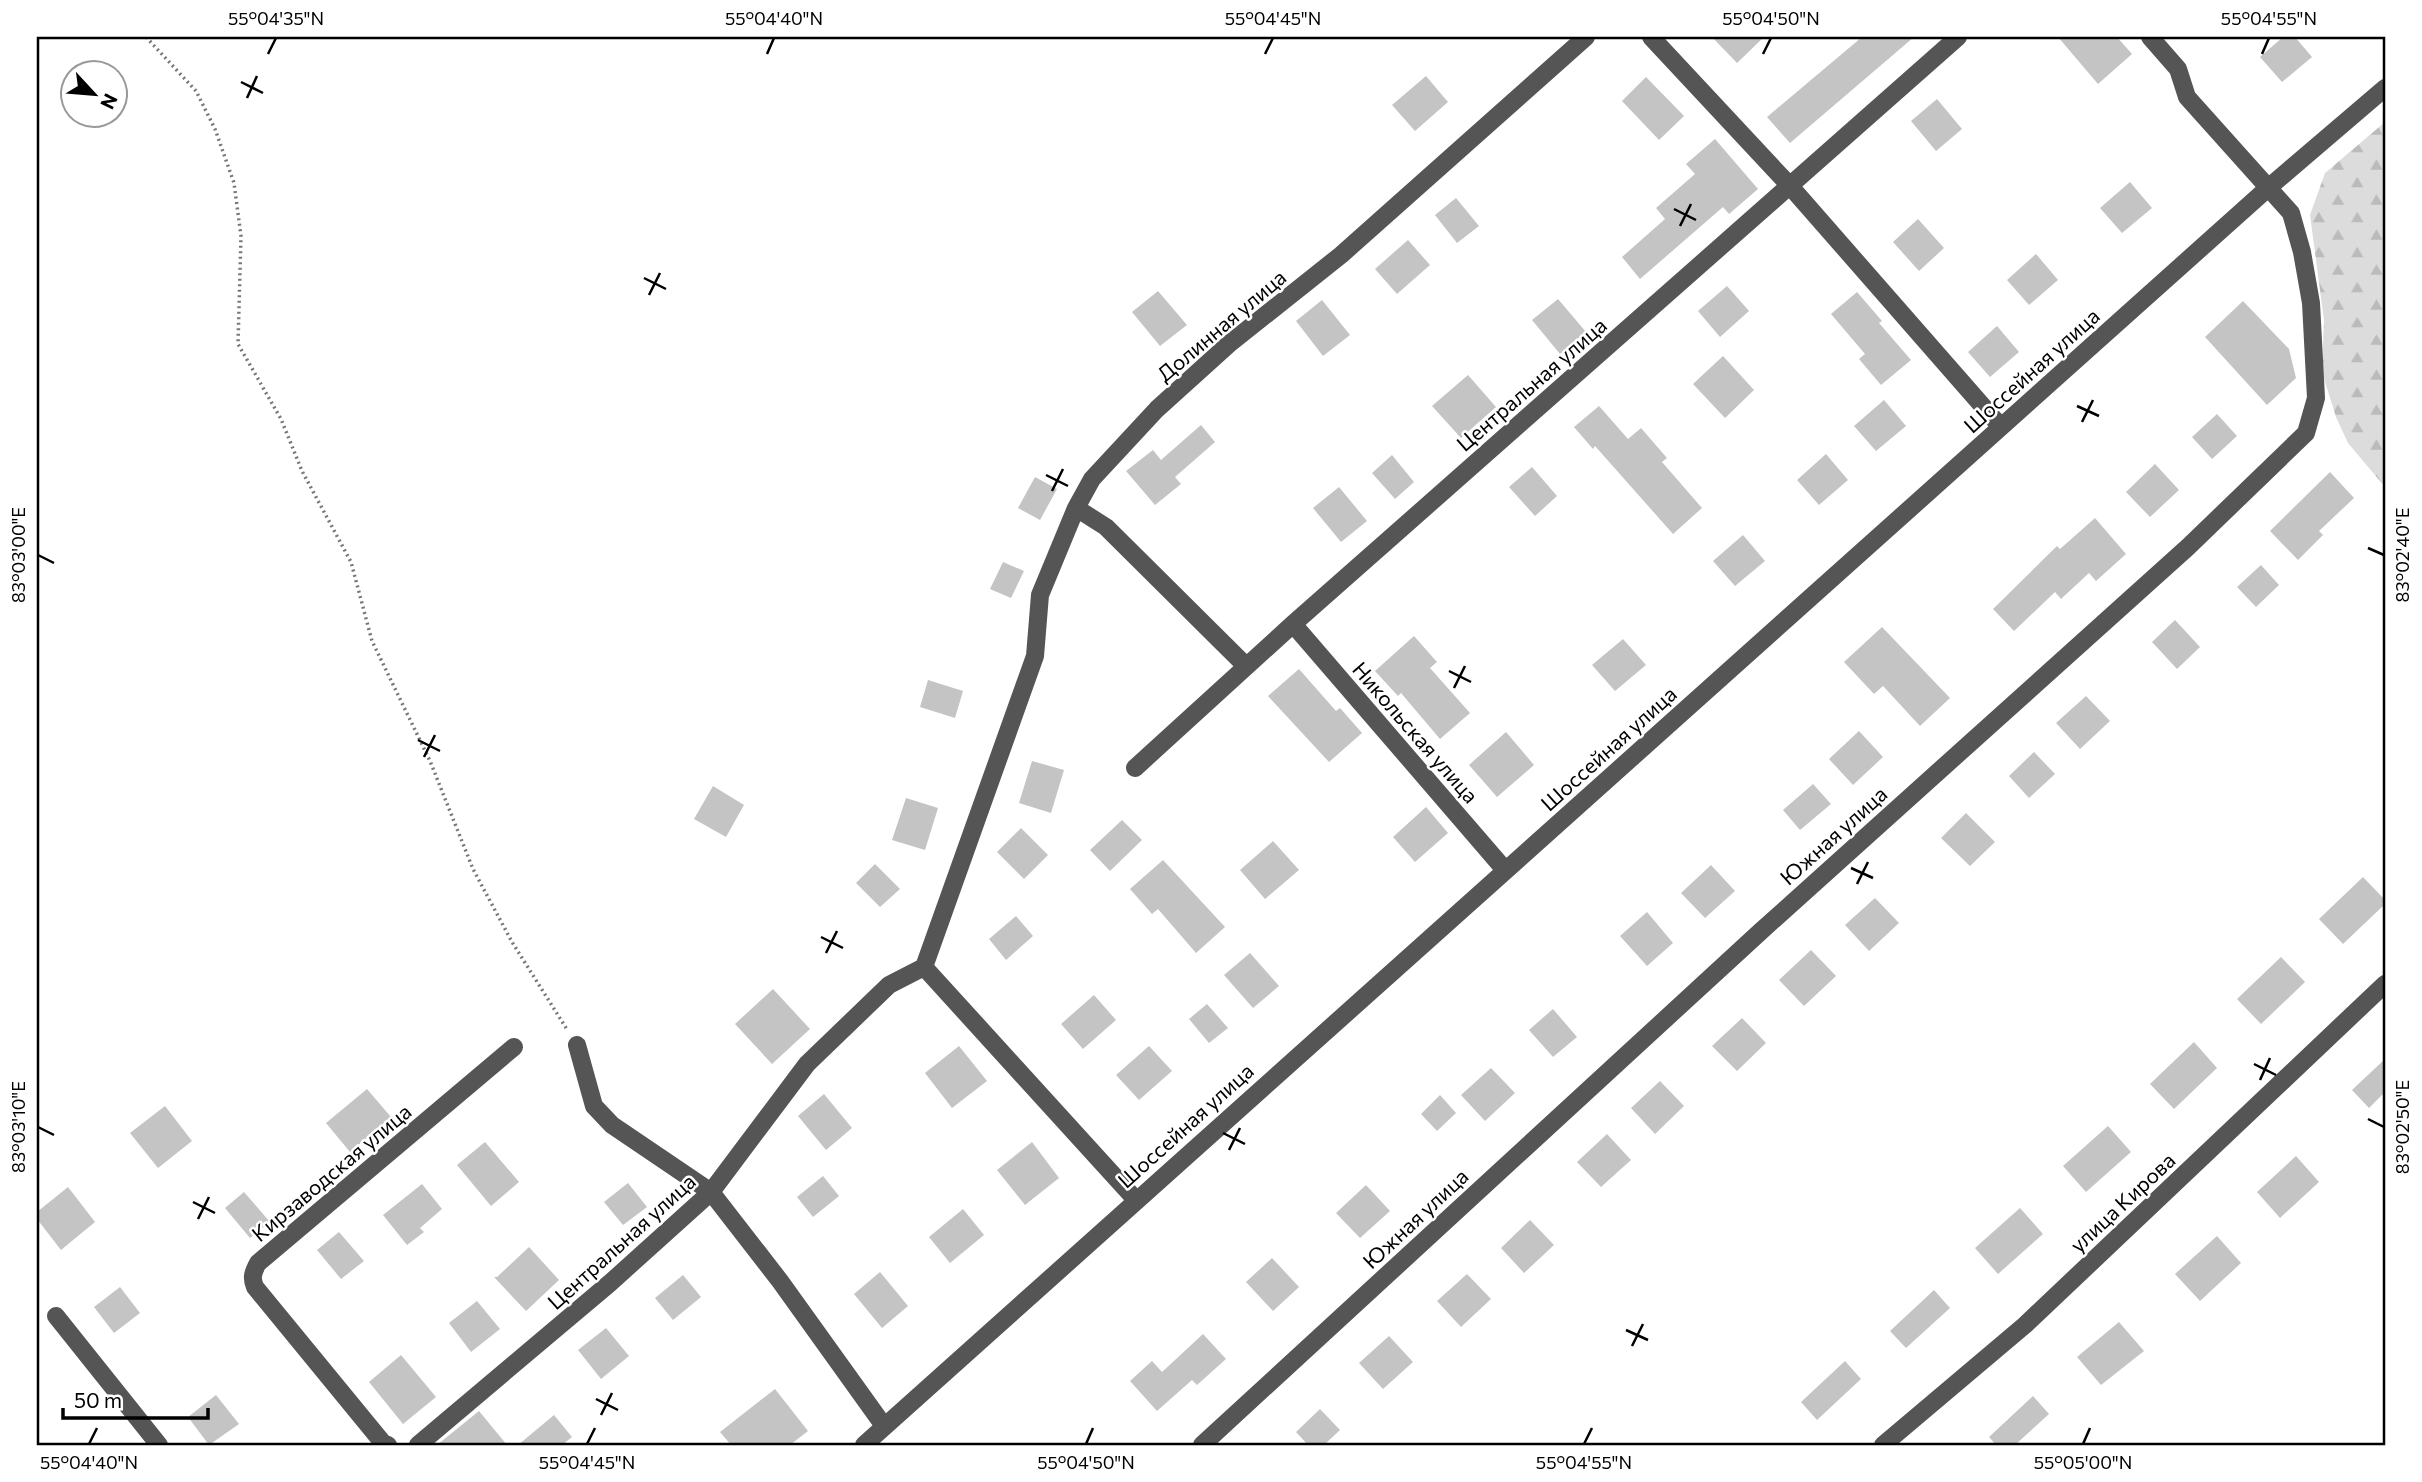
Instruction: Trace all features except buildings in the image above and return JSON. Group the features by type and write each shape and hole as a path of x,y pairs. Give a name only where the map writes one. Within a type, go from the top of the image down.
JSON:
{"street":[{"name":"Долинная улица","path":"924,967 1035,656 1040,595 1076,508 1092,479 1168,400 1229,344 1341,255 1586,37"},
{"path":"1651,37 1790,186 2001,427"},
{"name":"Центральная улица","path":"1135,768 1293,624 1958,37"},
{"name":"Южная улица","path":"1202,1445 1760,932 2188,547 2306,433 2316,398 2311,303 2302,252 2291,213 2187,97 2178,69 2150,37"},
{"name":"Шоссейная улица","path":"864,1445 2268,188 2385,88"},
{"path":"1076,508 1106,527 1246,666"},
{"name":"Никольская улица","path":"1293,624 1504,870"},
{"path":"924,967 1136,1200"},
{"name":"Центральная улица","path":"418,1445 610,1283 711,1192 807,1063 889,985 924,967"},
{"name":"улица Кирова","path":"1883,1445 2025,1325 2385,984"},
{"path":"578,1045 594,1107 612,1125 711,1192 780,1281 884,1426"},
{"name":"Кирзаводская улица","path":"388,1445 383,1443 255,1287 252,1280 254,1270 258,1263 514,1047"},
{"path":"56,1316 159,1445"}],"path":[{"path":"146,37 196,91 215,130 234,183 241,236 238,344 281,419 302,471 351,562 372,642 429,761 473,869 536,982 578,1045"}],"green space":[{"path":"2385,122 2385,487 2348,443 2336,417 2322,372 2324,320 2310,215 2325,173"}]}
